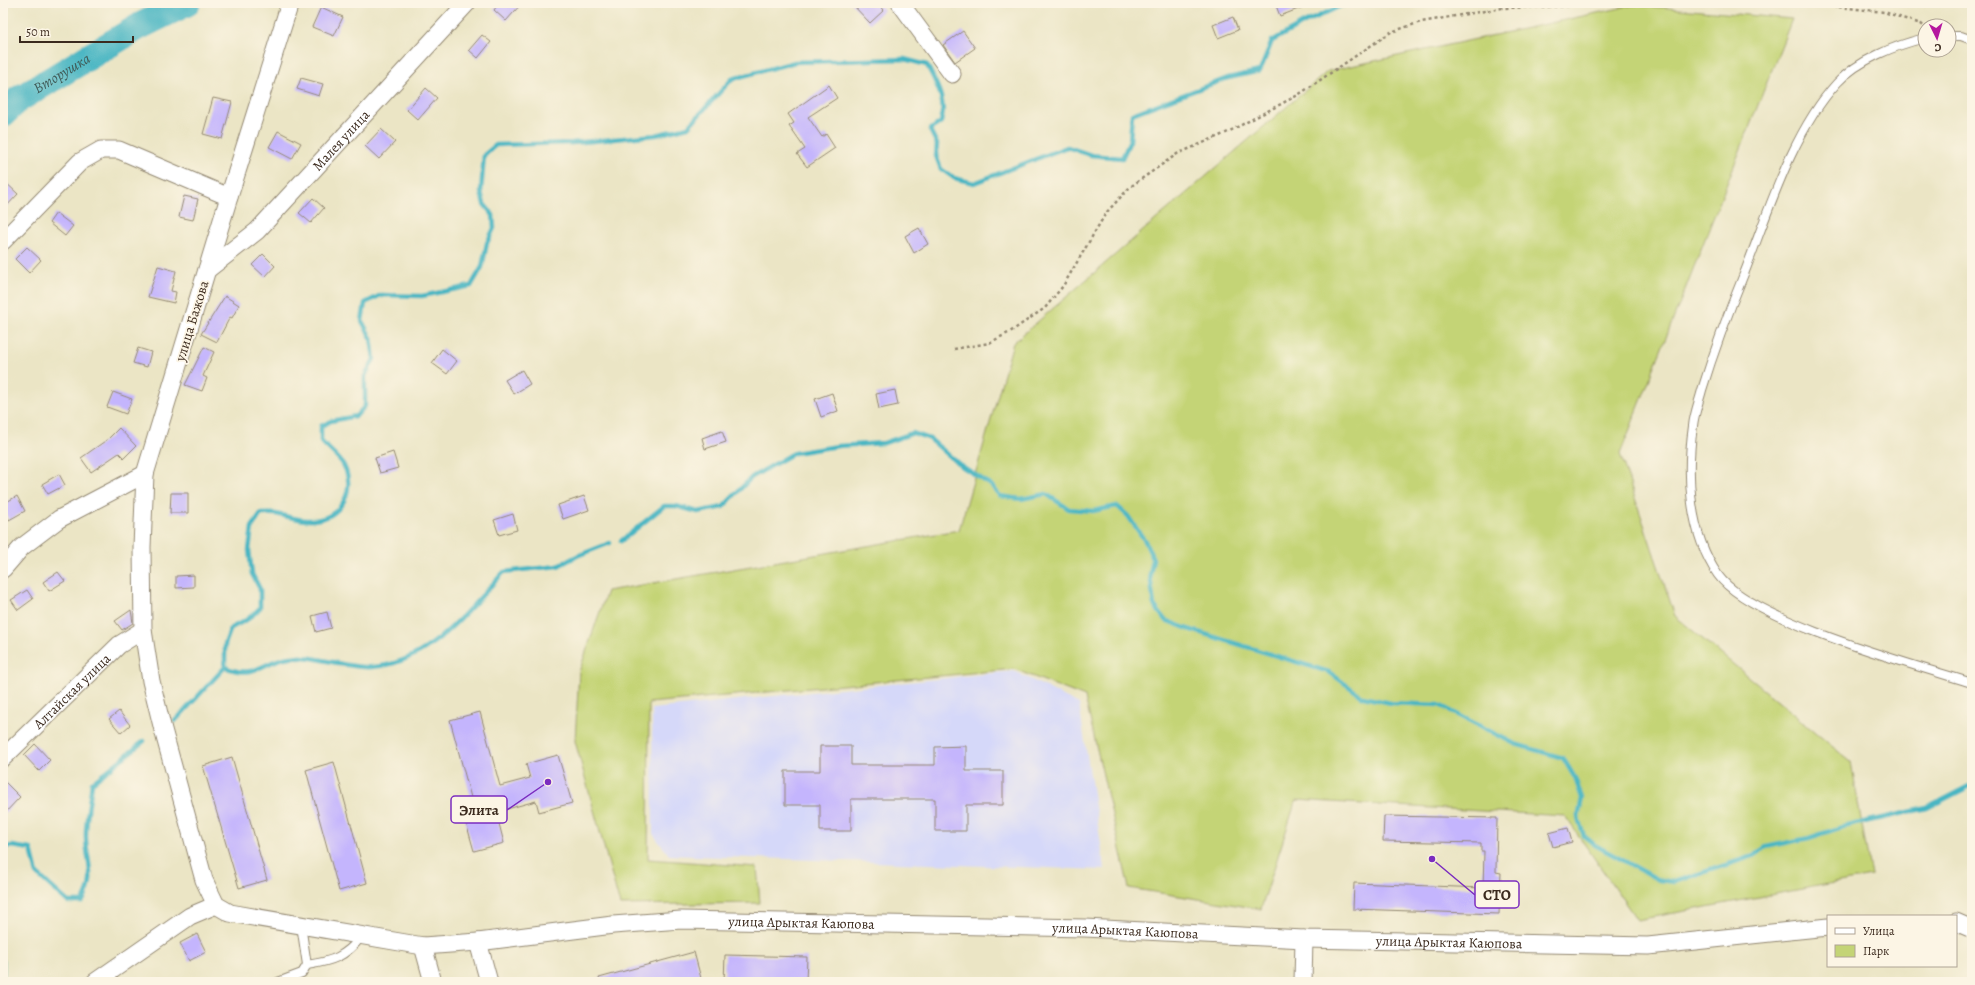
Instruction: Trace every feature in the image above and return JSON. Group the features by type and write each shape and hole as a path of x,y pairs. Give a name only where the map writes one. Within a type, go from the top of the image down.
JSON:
{"street":[{"name":"улица Бажова","path":"216,905 204,880 151,681 143,630 142,547 145,474 229,197 290,3"},
{"name":"Малея улица","path":"207,270 257,231 467,3"},
{"path":"900,3 952,74"},
{"path":"3,241 80,162 101,150 119,150 229,197"},
{"path":"3,569 22,547 59,519 145,474"},
{"name":"Алтайская улица","path":"3,758 119,645 143,630"},
{"path":"95,982 190,916 216,905"},
{"name":"улица Арыктая Каюпова","path":"216,905 230,913 423,946 478,942 613,925 681,920 1085,928 1304,938 1648,946 1827,927"},
{"path":"1957,922 1972,929"},
{"path":"1303,982 1304,938"},
{"path":"478,942 489,982"},
{"path":"423,946 433,982"}],"lane":[{"path":"1957,36 1972,40"},
{"path":"1917,40 1897,45 1866,61 1838,81 1810,117 1785,171 1715,345 1693,424 1690,476 1695,520 1706,554 1720,577 1738,594 1772,613 1840,641 1972,683"},
{"path":"301,925 304,969 301,982"},
{"path":"278,982 304,969 327,962 350,951 363,935"}],"path":[{"path":"954,349 989,342 1010,332 1045,308 1063,286 1106,213 1130,187 1176,154 1226,133 1298,95 1391,32 1421,22 1502,8 1570,6 1584,3"},
{"path":"1803,3 1884,12 1917,23"}],"shaded area":[{"path":"1014,671 1079,704 1105,870 669,855 653,834 652,709"}],"green space":[{"path":"1634,5 1792,19 1620,454 1675,616 1851,762 1871,876 1637,920 1565,816 1296,800 1261,909 1129,888 1085,697 1014,669 649,703 648,859 757,867 760,903 620,905 575,741 579,672 607,591 959,530 1013,343 1328,71"}],"building":[{"path":"499,3 522,3 506,21 494,10"},
{"path":"851,3 878,3 884,10 870,23"},
{"path":"1275,3 1311,3 1311,4 1280,16"},
{"path":"321,7 343,17 334,36 312,27"},
{"path":"1233,17 1238,30 1218,38 1213,25"},
{"path":"963,31 975,48 955,62 943,45"},
{"path":"482,35 491,42 478,58 469,50"},
{"path":"301,78 323,84 319,96 297,89"},
{"path":"829,85 837,98 808,117 822,137 826,134 835,148 807,167 797,154 805,149 789,126 794,123 788,114"},
{"path":"426,88 437,98 418,120 407,110"},
{"path":"213,98 232,102 222,139 203,134"},
{"path":"381,129 395,142 379,159 365,146"},
{"path":"278,131 301,143 292,159 269,147"},
{"path":"3,180 18,194 3,210"},
{"path":"184,196 198,199 193,220 179,217"},
{"path":"313,198 324,208 311,223 299,213"},
{"path":"56,213 73,226 65,236 49,223"},
{"path":"919,228 928,244 914,253 905,236"},
{"path":"27,247 41,260 29,273 15,259"},
{"path":"263,254 275,266 265,277 252,265"},
{"path":"158,266 176,271 171,291 176,292 174,303 148,297"},
{"path":"225,296 239,305 232,318 230,317 217,342 201,334"},
{"path":"204,347 214,352 203,376 207,378 202,391 185,385"},
{"path":"138,348 151,352 147,367 133,363"},
{"path":"442,349 457,361 447,374 432,363"},
{"path":"522,370 530,384 514,394 505,380"},
{"path":"895,390 898,405 879,409 876,394"},
{"path":"113,392 132,399 126,414 107,407"},
{"path":"832,393 838,411 821,417 815,399"},
{"path":"119,428 136,446 124,458 119,453 91,472 81,458 108,439"},
{"path":"722,431 726,442 705,449 702,438"},
{"path":"393,452 398,468 380,473 375,458"},
{"path":"59,474 65,485 48,494 42,484"},
{"path":"171,493 188,493 188,513 170,513"},
{"path":"17,496 25,511 9,520 3,508 3,504"},
{"path":"584,496 589,510 563,519 558,505"},
{"path":"513,514 517,530 499,535 494,520"},
{"path":"58,572 65,581 49,591 43,582"},
{"path":"194,575 194,587 176,588 176,576"},
{"path":"27,590 33,599 18,610 11,600"},
{"path":"131,610 133,623 122,630 115,621"},
{"path":"327,612 331,628 316,632 312,616"},
{"path":"119,711 130,725 121,733 109,719"},
{"path":"480,712 500,786 530,778 526,764 558,755 572,803 539,812 536,801 496,812 504,843 474,851 465,819 476,816 450,720"},
{"path":"35,744 50,760 39,771 24,755"},
{"path":"820,746 851,746 851,765 935,765 935,747 966,746 966,771 1003,771 1003,805 966,805 966,831 935,831 935,799 851,799 851,831 820,831 820,805 785,805 785,771 820,771"},
{"path":"232,757 267,880 239,888 203,766"},
{"path":"334,762 367,883 339,891 306,770"},
{"path":"3,780 20,797 3,815"},
{"path":"1384,816 1497,818 1496,872 1501,873 1499,914 1353,909 1354,883 1483,888 1484,851 1481,851 1481,843 1383,841"},
{"path":"1568,828 1572,842 1553,847 1549,833"},
{"path":"197,934 206,952 189,961 180,943"},
{"path":"694,952 702,982 600,982 599,978"},
{"path":"725,955 807,957 806,982 724,982"}],"waterway":[{"name":"Вторушка","path":"3,114 19,99 140,26 187,3"},
{"path":"175,721 225,667 225,644 231,628 248,619 260,608 260,589 252,574 249,550 252,527 261,514 275,514 313,520 323,518 331,514 344,502 347,494 347,475 342,463 321,441 321,426 331,421 356,416 365,406 365,376 374,359 371,338 362,321 365,303 381,295 422,296 471,286 482,267 487,243 494,228 493,215 484,204 481,192 484,155 496,145 572,143 656,135 688,127 732,79 795,62 904,59 927,65 940,92 943,106 941,122 930,130 937,144 936,156 941,169 954,178 974,183 1067,147 1091,155 1122,158 1130,141 1132,114 1228,78 1260,71 1272,41 1304,23 1347,3"},
{"path":"621,541 664,506 676,506 698,512 723,507 752,477 794,453 838,446 884,443 913,433 930,439 960,465 991,485 1000,496 1021,499 1046,494 1069,509 1093,511 1117,506 1128,516 1145,541 1153,559 1150,575 1154,605 1165,620 1188,629 1329,672 1363,697 1391,703 1439,705 1515,744 1563,758 1575,778 1582,798 1578,818 1584,836 1595,845 1659,880 1674,882 1753,856 1766,847 1809,838 1842,827 1927,808 1972,785"},
{"path":"225,667 236,671 252,671 274,661 291,657 312,658 362,667 393,664 412,656 429,646 446,633 504,572 558,566 577,556 610,543"},
{"path":"3,848 12,846 31,849 37,874 68,902 82,902 87,894 90,879 86,832 92,783 144,741"},
{"path":"3,961 3,974"}],"place":[{"name":"Элита","path":"548,782"},
{"name":"СТО","path":"1432,859"}]}
